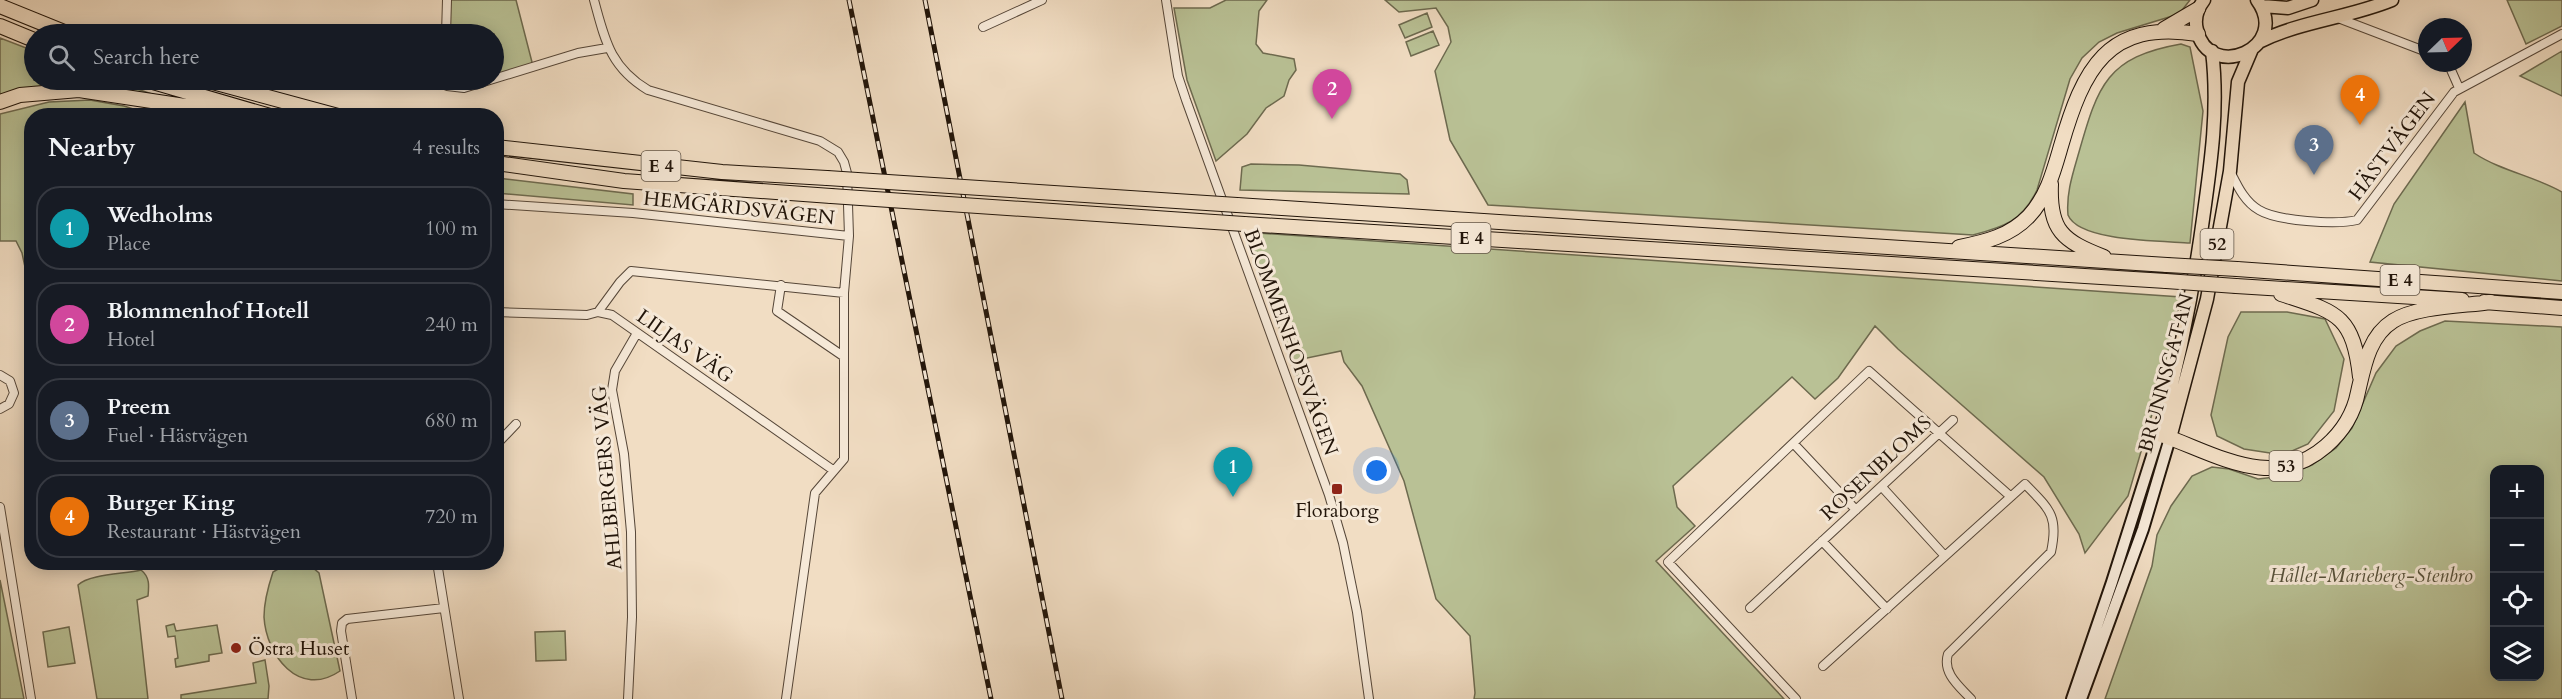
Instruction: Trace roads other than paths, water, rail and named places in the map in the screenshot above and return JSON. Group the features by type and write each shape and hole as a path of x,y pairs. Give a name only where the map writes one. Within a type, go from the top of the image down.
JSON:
{"highway":[{"path":"2158,32 2201,4"},
{"path":"0,6 44,24"},
{"path":"0,26 24,36"},
{"path":"1943,251 1986,242 2010,231 2031,214 2051,178 2077,96 2096,62 2112,48 2129,39 2158,32 2198,34"},
{"path":"0,102 20,95 79,90 198,108"},
{"path":"180,90 242,108"},
{"path":"242,90 308,108"},
{"name":"E 4","path":"504,148 700,170 2562,292"},
{"name":"E 4","path":"504,165 624,181 831,196 2562,308"},
{"path":"2051,178 2051,213 2060,233 2083,249 2117,262"},
{"name":"53","path":"2165,436 2242,465 2266,468 2287,466 2309,458 2337,435 2351,412 2361,381 2354,343 2338,316 2329,310 2262,287"},
{"path":"2361,381 2375,338 2395,320 2412,314 2492,302"}],"main road":[{"path":"2260,3 2288,8 2312,0"},
{"path":"2201,4 2196,23 2203,43 2212,51 2223,56 2234,57 2293,28 2337,18 2392,0"},
{"name":"52","path":"2256,46 2265,25 2260,3"},
{"name":"BRUNNSGATAN","path":"2072,699 2165,436 2207,299 2230,171 2238,82 2256,46"},
{"name":"BRUNNSGATAN","path":"2081,699 2143,529 2165,436 2172,389 2192,296 2208,190 2216,115 2212,51"}],"street":[{"path":"446,24 447,0"},
{"name":"HEMGÅRDSVÄGEN","path":"504,205 633,213 849,236 847,173 838,152 820,141 648,90 635,83 617,65 607,48 594,0"},
{"path":"983,27 1042,0"},
{"name":"BLOMMENHOFSVÄGEN","path":"1166,0 1178,76 1329,495 1357,612 1369,699"},
{"path":"2337,18 2418,49"},
{"name":"HÄSTVÄGEN","path":"2230,171 2244,195 2259,210 2279,217 2337,222 2357,220 2364,214 2451,95 2459,88 2562,34"},
{"path":"504,76 578,53 607,48"},
{"name":"HÄSTVÄGEN","path":"2452,72 2459,88"},
{"path":"786,699 815,493 844,459 844,293 849,236"},
{"path":"598,312 631,271 844,293"},
{"path":"781,285 777,311 843,356"},
{"name":"LILJAS VÄG","path":"504,312 587,315 598,312 612,315 833,470"},
{"name":"AHLBERGERS VÄG","path":"628,699 632,616 631,532 624,454 612,390 615,371 637,333"},
{"path":"1796,699 1668,562 1869,371 2010,496"},
{"path":"0,375 10,381 14,393 9,404 0,409"},
{"name":"ROSENBLOMS","path":"1750,608 1953,420"},
{"path":"504,437 516,424"},
{"path":"1794,444 1856,510"},
{"path":"1823,666 2025,484 2049,509 2055,532 2051,552 1947,654 1945,663 1950,675 1971,699"},
{"path":"1882,487 1944,555"},
{"path":"0,507 31,699"},
{"name":"ROSENBLOMS","path":"1822,541 1887,609"},
{"path":"438,570 459,699"},
{"path":"352,699 341,631 342,623 347,620 444,608"}],"railway":[{"path":"849,0 991,699"},
{"path":"925,0 1062,699"}],"place":[{"name":"Blommenhof Hotell","path":"1332,119"},
{"name":"Burger King","path":"2360,125"},
{"name":"Preem","path":"2314,175"},
{"name":"Floraborg","path":"1337,489"},
{"name":"Wedholms","path":"1233,497"},
{"name":"Östra Huset","path":"236,648"}],"park label":[{"name":"Hållet-Marieberg-Stenbro","path":"2371,575"}]}
